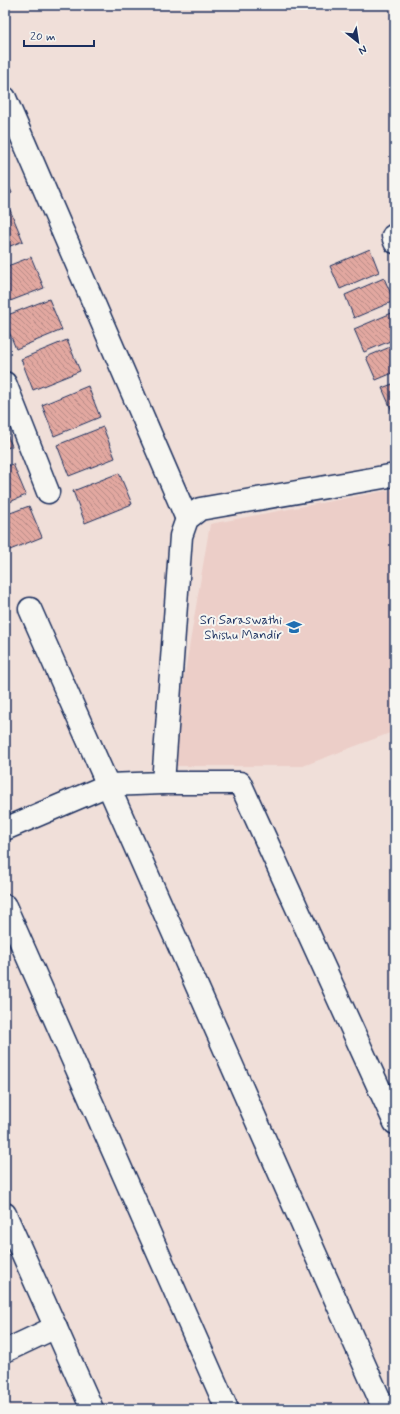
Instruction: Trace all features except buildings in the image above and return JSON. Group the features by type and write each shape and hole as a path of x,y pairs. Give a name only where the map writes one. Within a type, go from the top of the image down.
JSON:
{"street":[{"path":"5,98 187,519"},
{"path":"395,235 393,236 395,242"},
{"path":"5,383 48,492"},
{"path":"163,784 180,536 187,519 200,509 395,475"},
{"path":"30,609 384,1409"},
{"path":"5,829 108,785 240,783 395,1123"},
{"path":"5,906 227,1409"},
{"path":"5,1214 92,1409"},
{"path":"5,1352 56,1327"}],"shaded area":[{"name":"Sri Saraswathi Shishu Mandir","path":"395,489 395,731 303,766 169,766 210,524"}],"place":[{"name":"Sri Saraswathi Shishu Mandir","path":"294,627"}]}
